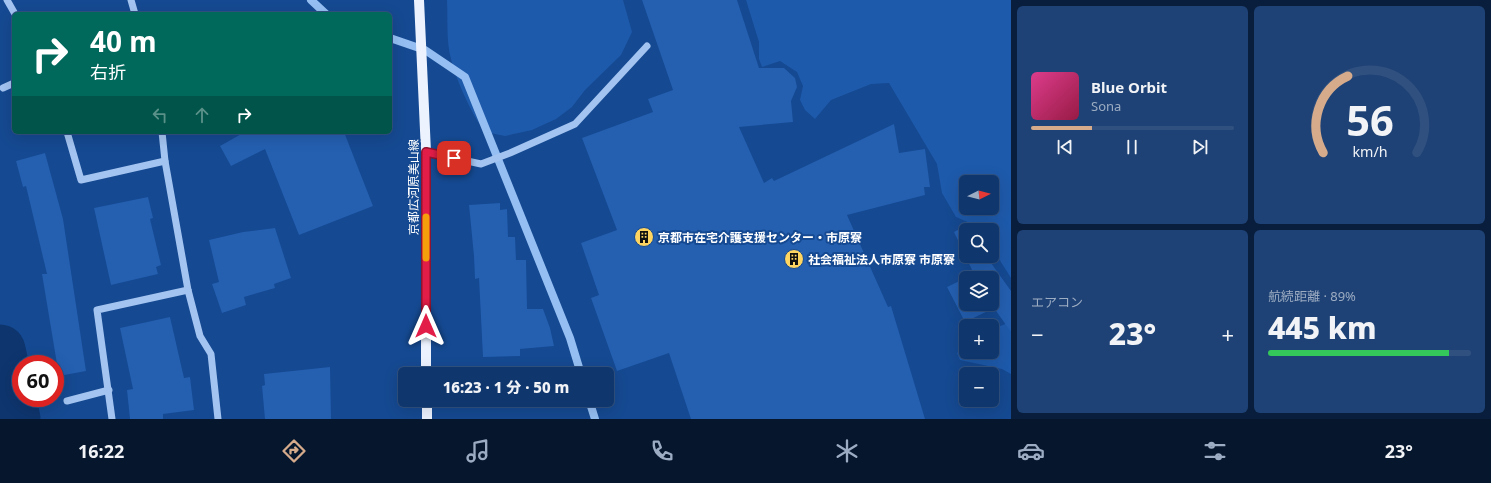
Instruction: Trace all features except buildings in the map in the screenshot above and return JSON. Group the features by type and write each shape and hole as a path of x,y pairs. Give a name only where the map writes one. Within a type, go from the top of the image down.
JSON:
{"main road":[{"name":"京都広河原美山線","path":"419,0 426,152 426,367"},
{"path":"427,407 427,419"}],"street":[{"path":"7,0 14,12"},
{"path":"131,0 134,12"},
{"path":"426,152 481,164 510,153 575,124 647,46"},
{"path":"3,88 12,85"},
{"path":"68,134 81,180 165,161"},
{"path":"162,134 165,161 188,290 200,336 211,354 218,419"},
{"path":"112,419 97,310 188,290"},
{"path":"67,401 109,390"}],"shaded area":[{"path":"447,0 623,0 632,32 621,55 585,90 572,107 556,119 532,130 505,136 485,132 470,107 461,87 449,52"},
{"path":"746,0 1011,0 1011,278 999,259 999,223 970,223 956,217 942,193 937,164 889,83 871,84 831,100 815,119 805,110 800,100 803,86 797,72 780,61 762,67 759,59 759,42"},
{"path":"1011,322 1011,374 999,367 960,360 999,359 999,326"}],"waterway":[{"path":"311,0 324,12"},
{"path":"392,39 425,50 465,77 570,338 579,367"},
{"path":"0,350 15,419"},
{"path":"591,407 595,419"}],"slow traffic":[{"path":"426,217 426,258"}],"place":[{"name":"京都市在宅介護支援センター・市原寮","path":"644,237"},
{"name":"社会福祉法人市原寮 市原寮","path":"794,259"}],"route":[{"path":"426,326 426,152 454,158"}]}
